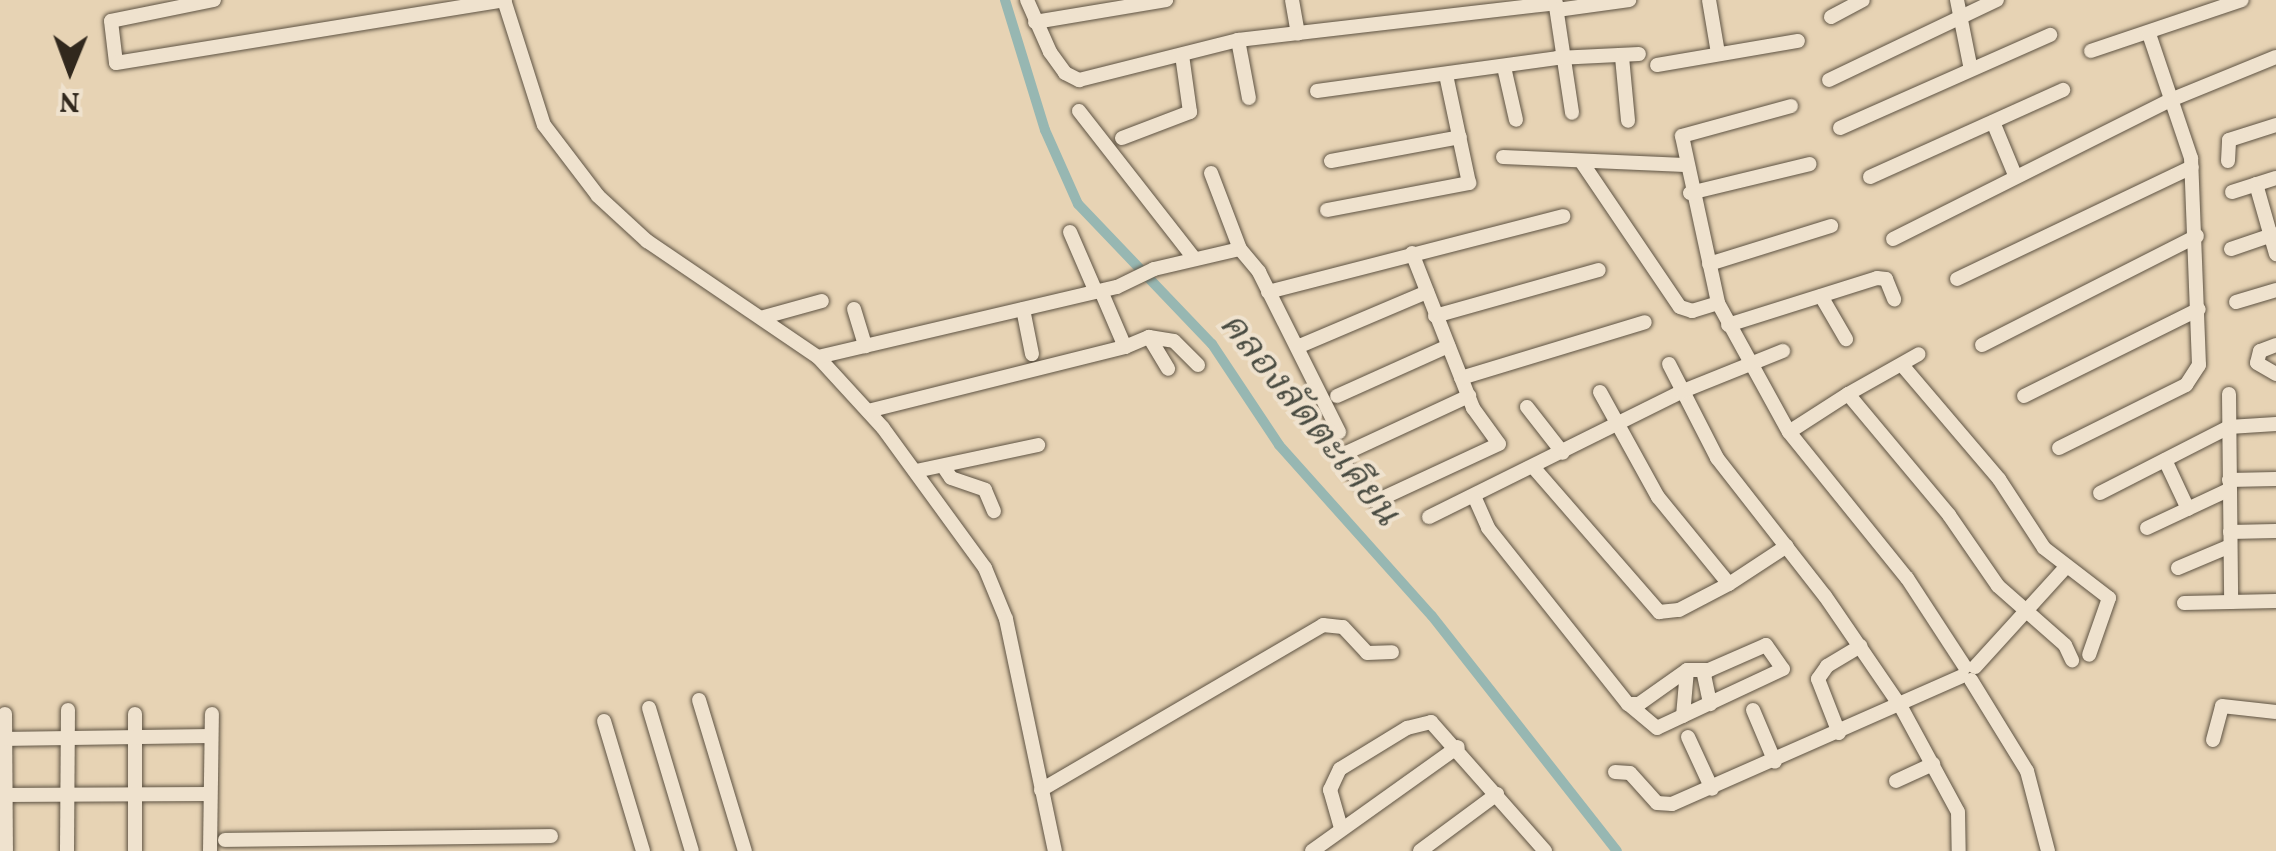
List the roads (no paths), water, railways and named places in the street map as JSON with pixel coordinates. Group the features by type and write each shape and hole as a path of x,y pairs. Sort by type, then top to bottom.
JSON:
{"street":[{"path":"214,0 111,21 116,63 470,1 504,0 544,124 576,170 647,241 818,357 916,471 1000,598 1055,851"},
{"path":"1027,0 1035,22 1072,79 1238,40 1556,4 1628,0"},
{"path":"1035,22 1166,0"},
{"path":"1292,0 1298,33"},
{"path":"1710,0 1718,53"},
{"path":"1831,17 1863,0"},
{"path":"1830,80 1959,7 1998,0"},
{"path":"2091,51 2242,0"},
{"path":"1556,4 1572,113"},
{"path":"1959,7 1970,65"},
{"path":"1840,128 1970,65 2050,34"},
{"path":"2060,448 2195,376 2199,309 2192,167 2150,34"},
{"path":"1238,40 1249,98"},
{"path":"1657,65 1798,40"},
{"path":"1317,91 1564,58 1639,54"},
{"path":"1122,138 1190,112 1182,55"},
{"path":"1622,57 1628,121"},
{"path":"1893,239 2173,98 2276,58"},
{"path":"1504,67 1516,120"},
{"path":"1327,210 1469,183 1446,75"},
{"path":"1870,178 2063,90"},
{"path":"1791,106 1682,136 1690,193 1718,303 1749,366 1789,432 1908,578 2028,771 2048,851"},
{"path":"1080,111 1194,258"},
{"path":"1993,122 2015,175"},
{"path":"2228,161 2229,140 2276,124"},
{"path":"1331,161 1460,136"},
{"path":"1504,157 1685,165"},
{"path":"1580,162 1680,307 1692,311 1718,303"},
{"path":"1690,193 1810,164"},
{"path":"1957,279 2192,167"},
{"path":"1211,174 1240,248 1268,292 1339,432"},
{"path":"2232,192 2276,178"},
{"path":"2256,184 2276,254"},
{"path":"1268,292 1563,216"},
{"path":"1709,264 1831,226"},
{"path":"1070,232 1125,346"},
{"path":"2231,249 2273,234"},
{"path":"1982,344 2197,236"},
{"path":"818,357 1099,291 1154,269 1240,248"},
{"path":"1412,252 1469,396 1497,439 1489,452 1376,501 1343,462 1346,453 1469,396"},
{"path":"1435,316 1598,270"},
{"path":"1728,325 1883,278 1894,299"},
{"path":"2236,302 2276,290"},
{"path":"1302,345 1426,292"},
{"path":"1821,296 1846,339"},
{"path":"764,317 822,301"},
{"path":"854,309 865,346"},
{"path":"1022,309 1032,354"},
{"path":"2024,396 2199,309"},
{"path":"1461,378 1645,322"},
{"path":"1149,337 1168,370"},
{"path":"868,412 1149,337 1182,344 1198,365"},
{"path":"2276,345 2260,351 2256,362 2276,374"},
{"path":"1337,396 1448,346"},
{"path":"1429,517 1681,392 1783,350"},
{"path":"1789,432 1919,354"},
{"path":"1669,364 1716,458 1788,546 1901,707 1958,812 1959,851"},
{"path":"1902,364 2065,568 2109,598 2088,655"},
{"path":"1600,392 1658,497 1729,584"},
{"path":"1848,394 2025,613 2065,644 2072,660"},
{"path":"2229,394 2231,602"},
{"path":"1527,406 1563,453"},
{"path":"2100,493 2229,427 2276,424"},
{"path":"916,471 1038,445"},
{"path":"2166,460 2188,509"},
{"path":"942,466 951,478 985,490 994,511"},
{"path":"1534,468 1659,612 1678,610 1729,584 1788,546"},
{"path":"2148,528 2228,485 2276,479"},
{"path":"1474,496 1488,528 1628,704 1654,728 1783,669 1766,645 1703,670 1686,670 1639,704 1628,704"},
{"path":"2178,568 2230,539 2276,531"},
{"path":"1615,772 1630,772 1664,806 1901,707 1968,673 2065,568"},
{"path":"2184,603 2276,601"},
{"path":"1041,790 1324,625 1343,626 1367,652 1392,652"},
{"path":"1839,733 1818,679 1827,666 1860,646"},
{"path":"1684,716 1686,670"},
{"path":"1703,670 1710,704"},
{"path":"699,700 745,851"},
{"path":"2213,740 2222,706 2276,712"},
{"path":"649,708 692,851"},
{"path":"68,710 68,851"},
{"path":"1753,710 1775,762"},
{"path":"5,714 2,739 6,851"},
{"path":"134,714 134,851"},
{"path":"210,851 212,714"},
{"path":"604,721 644,851"},
{"path":"1342,828 1330,790 1340,769 1421,722 1439,726 1538,849"},
{"path":"2,739 211,736"},
{"path":"1688,737 1712,788"},
{"path":"1312,851 1458,747"},
{"path":"1896,780 1933,764"},
{"path":"3,795 210,794"},
{"path":"1420,851 1497,794"},
{"path":"225,840 408,844 552,836"}],"waterway":[{"name":"คลองลัดตะเคียน","path":"1005,0 1045,130 1078,204 1212,344 1279,445 1432,616 1617,851"}]}
